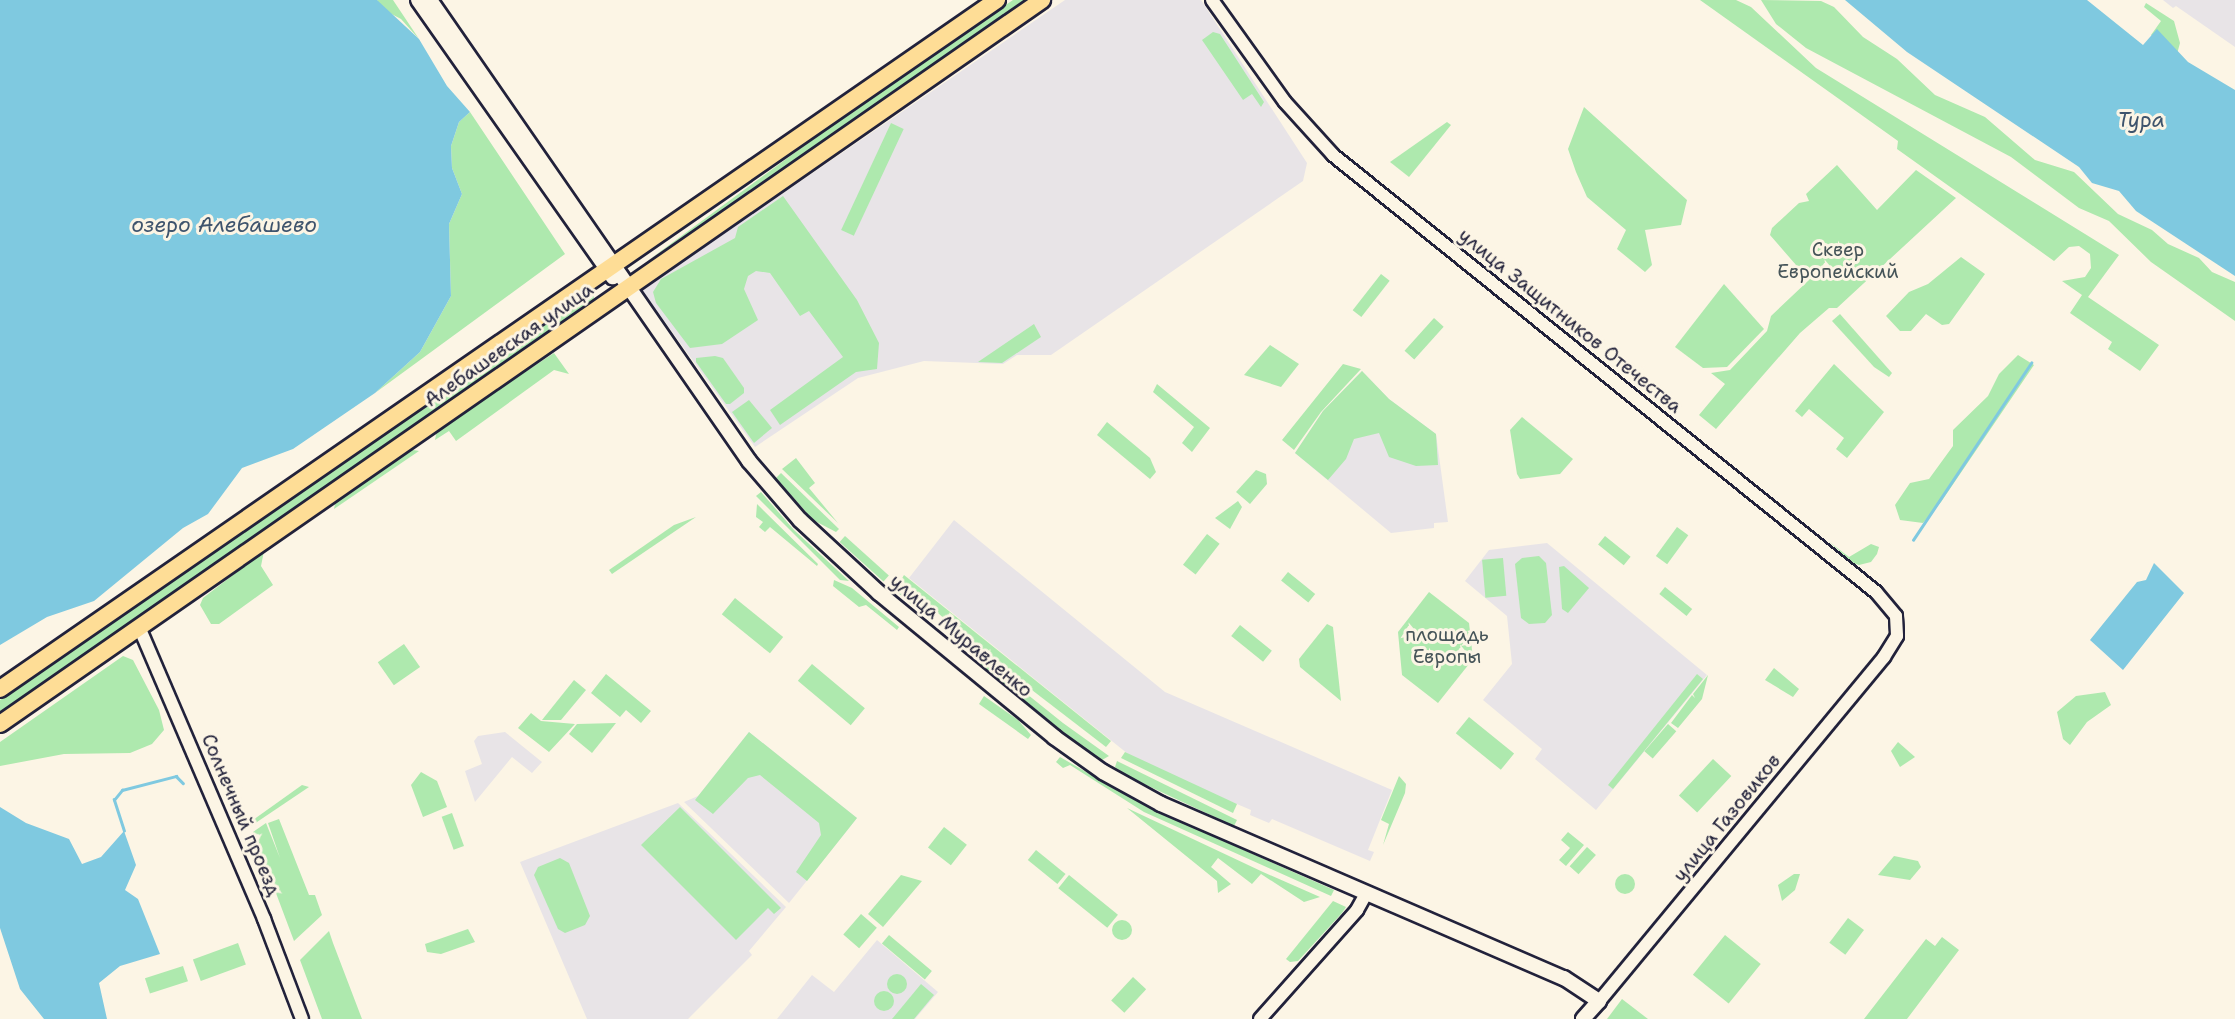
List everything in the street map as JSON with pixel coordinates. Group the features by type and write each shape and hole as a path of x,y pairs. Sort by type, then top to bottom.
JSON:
{"main road":[{"path":"418,0 628,289"},
{"path":"430,0 610,267"},
{"name":"Алебашевская улица","path":"0,689 997,0"},
{"name":"Алебашевская улица","path":"0,724 1042,0"},
{"name":"улица Муравленко","path":"628,289 750,461 800,520 986,683 1103,772 1161,804 1366,894"},
{"path":"419,400 431,409 434,423"},
{"path":"1366,894 1564,978 1599,1001"},
{"name":"улица Газовиков","path":"1583,1019 1599,1001"}],"street":[{"name":"улица Защитников Отечества","path":"1212,0 1285,102 1333,155 1886,600 1898,626 1884,657"},
{"name":"Солнечный проезд","path":"139,627 264,919 302,1019"},
{"name":"улица Газовиков","path":"1599,1001 1884,657"},
{"path":"1260,1019 1357,910 1366,894"}],"shaded area":[{"path":"1065,0 1201,0 1307,163 1303,181 1051,355 1017,355 1003,364 924,361 858,378 755,447 642,290"},
{"path":"2163,0 2235,0 2235,47 2176,6 2173,8"},
{"path":"1362,371 1389,399 1436,434 1448,522 1434,523 1434,528 1391,533 1295,453 1323,411"},
{"path":"954,520 1165,692 1392,790 1368,850 1374,852 1370,861 1272,819 1269,823 1250,815 1251,810 1138,762 909,578"},
{"path":"1547,543 1707,675 1596,810 1535,759 1542,749 1483,700 1512,664 1507,616 1465,581 1489,550"},
{"path":"505,732 542,762 532,773 512,757 475,802 465,771 482,764 474,741 478,736"},
{"path":"749,732 857,818 789,903 684,802 698,796"},
{"path":"678,803 786,907 749,951 752,955 688,1019 587,1019 520,862"},
{"path":"877,940 938,992 915,1019 777,1019 812,975 834,992"}],"green space":[{"path":"377,0 393,0 419,39 401,19 382,9"},
{"path":"1013,0 1030,0 646,262 861,104"},
{"path":"1700,0 1736,0 1751,7 1816,68 2119,255 2088,297 2159,345 2140,371 2108,349 2112,342 2070,313 2082,295 2062,281 2085,277 2091,268 2090,254 2079,246 2069,247 2054,261 1897,149 1898,141"},
{"path":"1761,0 1821,1 1834,7 1863,37 1897,59 1935,95 1985,117 2035,160 2074,172 2118,214 2152,230 2168,244 2199,258 2212,272 2235,282 2235,321 2151,262 2109,221 2079,208 2011,157 1806,48 1776,24"},
{"path":"2146,3 2174,21 2180,43 2177,54 2172,55 2151,35 2161,21 2144,7"},
{"path":"1213,32 1220,34 1264,102 1261,107 1252,94 1243,100 1202,40"},
{"path":"1584,107 1687,200 1681,225 1645,230 1652,265 1645,272 1617,249 1626,230 1587,197 1576,172 1568,149"},
{"path":"470,112 565,254 375,393 420,352 451,296 449,224 462,194 452,168 451,146 459,122"},
{"path":"1447,122 1451,125 1409,177 1390,162"},
{"path":"891,123 904,129 854,236 841,230"},
{"name":"Сквер Европейский","path":"1837,165 1877,210 1916,170 1956,198 1837,308 1829,308 1800,333 1716,429 1699,415 1725,384 1711,373 1730,370 1767,331 1771,316 1809,280 1770,235 1772,228 1799,203 1809,201 1806,194"},
{"path":"783,196 857,300 879,343 877,369 856,372 780,425 770,410 843,357 809,311 800,316 770,273 756,271 748,276 744,289 758,320 722,344 690,348 656,303 653,292 661,279 735,238 738,227"},
{"path":"1961,257 1985,274 1949,324 1942,325 1926,314 1911,331 1900,331 1886,316 1909,292 1928,284"},
{"path":"1381,274 1390,281 1361,317 1353,310"},
{"path":"1724,284 1764,329 1727,367 1703,368 1675,347"},
{"path":"587,294 594,296 593,303 0,713 0,700"},
{"path":"1840,314 1892,373 1889,377 1874,367 1832,321"},
{"path":"1434,318 1444,327 1414,359 1405,351"},
{"path":"1034,324 1041,337 1002,363 978,362"},
{"path":"1270,345 1299,364 1281,387 1244,375"},
{"path":"554,353 569,374 554,370 456,441 449,431 435,440 437,430"},
{"path":"2018,355 2034,365 1941,502 1923,523 1900,520 1895,505 1910,483 1929,479 1953,446 1953,430 1988,396 1999,374"},
{"path":"696,358 723,358 744,388 744,393 730,404 726,404 696,362"},
{"path":"1343,364 1361,369 1321,412 1294,450 1282,440"},
{"path":"1834,364 1884,412 1847,458 1836,449 1844,438 1809,409 1802,417 1795,411"},
{"path":"1362,371 1389,399 1436,434 1438,465 1416,466 1389,457 1379,433 1354,439 1346,459 1328,480 1295,453 1323,411"},
{"path":"1157,384 1210,428 1192,452 1182,443 1194,427 1153,392"},
{"path":"749,400 772,428 754,443 732,412"},
{"path":"1522,417 1573,459 1560,474 1520,479 1510,430"},
{"path":"1107,422 1150,458 1156,472 1150,479 1097,435"},
{"path":"408,449 419,451 334,509 336,499"},
{"path":"796,458 815,483 809,488 838,523 782,469"},
{"path":"1256,470 1266,474 1267,484 1250,504 1236,492"},
{"path":"781,473 839,529 836,532 813,520 776,478"},
{"path":"761,492 794,530 849,581 840,580 756,496"},
{"path":"1238,501 1242,507 1230,529 1215,518"},
{"path":"757,504 818,564 817,566 770,527 765,532 759,527 763,522 756,517"},
{"path":"696,517 612,574 609,570 674,525"},
{"path":"1677,527 1688,535 1667,564 1656,556"},
{"path":"1207,534 1220,544 1196,575 1183,565"},
{"path":"845,536 889,575 883,581 840,542"},
{"path":"1605,536 1631,557 1624,565 1598,545"},
{"path":"1828,541 1849,557 1871,544 1879,547 1871,562 1859,565"},
{"path":"264,551 261,566 273,585 219,624 211,624 200,605 203,598"},
{"path":"1539,556 1546,563 1552,615 1545,623 1529,624 1521,618 1515,564 1522,558"},
{"path":"1503,558 1506,596 1485,598 1482,560"},
{"path":"1564,566 1589,588 1568,613 1562,609 1559,567"},
{"path":"1288,572 1315,594 1308,603 1281,581"},
{"path":"904,575 1111,741 1106,747 976,647 901,580"},
{"path":"834,580 852,588 899,627 897,630 866,605 859,607 833,586"},
{"path":"902,587 936,617 931,622 897,592"},
{"path":"1665,587 1692,609 1687,616 1659,594"},
{"name":"площадь Европы","path":"1429,592 1469,623 1473,659 1438,703 1402,675 1398,632"},
{"path":"735,598 783,637 770,653 722,614"},
{"path":"1327,624 1333,627 1341,701 1300,667 1299,659"},
{"path":"1240,625 1272,651 1263,662 1231,636"},
{"path":"404,644 420,667 394,685 378,662"},
{"path":"123,656 133,660 159,710 164,730 152,744 130,753 64,754 0,766 0,742"},
{"path":"981,657 1109,756 1102,760 1067,735 980,665"},
{"path":"812,664 865,708 851,725 798,681"},
{"path":"1774,668 1799,689 1793,697 1765,680"},
{"path":"606,674 651,711 641,723 626,710 620,717 591,693"},
{"path":"1697,674 1703,679 1613,789 1608,785"},
{"path":"1708,675 1702,699 1678,728 1671,723 1692,695 1695,698 1693,694"},
{"path":"574,680 586,690 561,720 542,720"},
{"path":"2105,692 2111,705 2087,722 2070,745 2063,739 2057,712 2076,696"},
{"path":"984,696 1018,720 1031,735 1028,739 979,704"},
{"path":"531,713 541,721 575,724 549,752 518,728"},
{"path":"1469,717 1514,754 1501,770 1456,733"},
{"path":"616,723 592,753 569,734 577,724"},
{"path":"1668,724 1676,731 1653,758 1644,751"},
{"path":"749,732 857,818 807,881 796,872 821,835 819,823 760,775 748,778 713,814 695,800"},
{"path":"1898,742 1915,757 1900,767 1891,751"},
{"path":"1125,752 1237,804 1233,813 1121,758"},
{"path":"1060,757 1149,808 1334,890 1331,896 1144,812 1070,765 1063,768 1056,762"},
{"path":"1713,759 1731,776 1697,813 1679,796"},
{"path":"1117,761 1237,820 1234,826 1127,776 1115,767"},
{"path":"421,772 437,781 447,807 423,817 411,785"},
{"path":"1399,776 1406,784 1405,793 1383,845 1389,824 1381,820"},
{"path":"302,785 309,787 251,826 250,822"},
{"path":"680,807 781,908 774,914 768,908 736,940 641,845"},
{"path":"1127,808 1320,897 1304,902 1261,874 1252,884 1218,858 1211,867 1231,884 1218,893 1217,881"},
{"path":"452,813 464,846 454,850 442,817"},
{"path":"279,819 309,895 315,895 322,915 294,941 253,832 266,823 280,858 268,823"},
{"path":"944,827 967,845 951,865 928,847"},
{"path":"1568,832 1584,845 1566,866 1559,860 1570,848 1561,840"},
{"path":"1587,847 1596,855 1579,874 1570,866"},
{"path":"1036,850 1066,874 1057,884 1028,860"},
{"path":"1894,856 1918,861 1921,867 1910,880 1878,875"},
{"path":"560,858 569,863 590,916 585,925 565,933 558,929 534,875 538,867"},
{"path":"1625,874 1632,877 1635,884 1632,891 1625,894 1618,891 1615,884 1618,877"},
{"path":"1794,874 1800,874 1795,890 1782,901 1778,885"},
{"path":"901,875 922,881 883,927 868,914"},
{"path":"1069,875 1118,915 1107,928 1058,888"},
{"path":"1333,901 1346,907 1342,913 1298,961 1290,962 1286,959"},
{"path":"861,914 877,928 859,948 843,934"},
{"path":"1848,918 1864,930 1845,955 1829,943"},
{"path":"1122,920 1129,923 1132,930 1129,937 1122,940 1115,937 1112,930 1115,923"},
{"path":"468,929 475,942 441,954 427,952 425,944"},
{"path":"329,931 362,1019 322,1019 300,960"},
{"path":"889,935 932,971 925,979 882,943"},
{"path":"1725,935 1761,964 1729,1004 1693,975"},
{"path":"1942,937 1959,950 1907,1019 1864,1019 1926,939 1935,946"},
{"path":"238,943 246,965 201,981 193,959"},
{"path":"183,966 188,981 150,994 145,978"},
{"path":"897,974 904,977 907,984 904,991 897,994 890,991 887,984 890,977"},
{"path":"1133,977 1146,989 1124,1013 1111,1000"},
{"path":"921,984 934,995 914,1019 892,1019"},
{"path":"884,991 891,994 894,1001 891,1008 884,1011 877,1008 874,1001 877,994"},
{"path":"1622,999 1648,1019 1607,1019"}],"water":[{"name":"озеро Алебашево","path":"0,0 377,0 419,39 447,86 470,112 459,122 451,146 452,168 462,194 449,224 451,296 420,352 375,393 293,449 242,468 208,514 183,528 94,601 47,617 0,645"},
{"name":"Тура","path":"1845,0 2087,0 2143,45 2157,29 2188,62 2235,90 2235,276 2136,211 2119,191 2092,183 2079,167 1907,52"},
{"path":"2154,563 2184,593 2123,670 2090,640 2137,582 2146,580"},
{"path":"0,807 26,823 69,839 82,864 101,857 124,831 136,865 125,890 138,899 160,954 120,966 99,983 107,1019 44,1019 20,989 0,928"}],"waterway":[{"path":"1913,540 2031,363"},
{"path":"124,831 114,800 122,790 176,776 183,783"}]}
